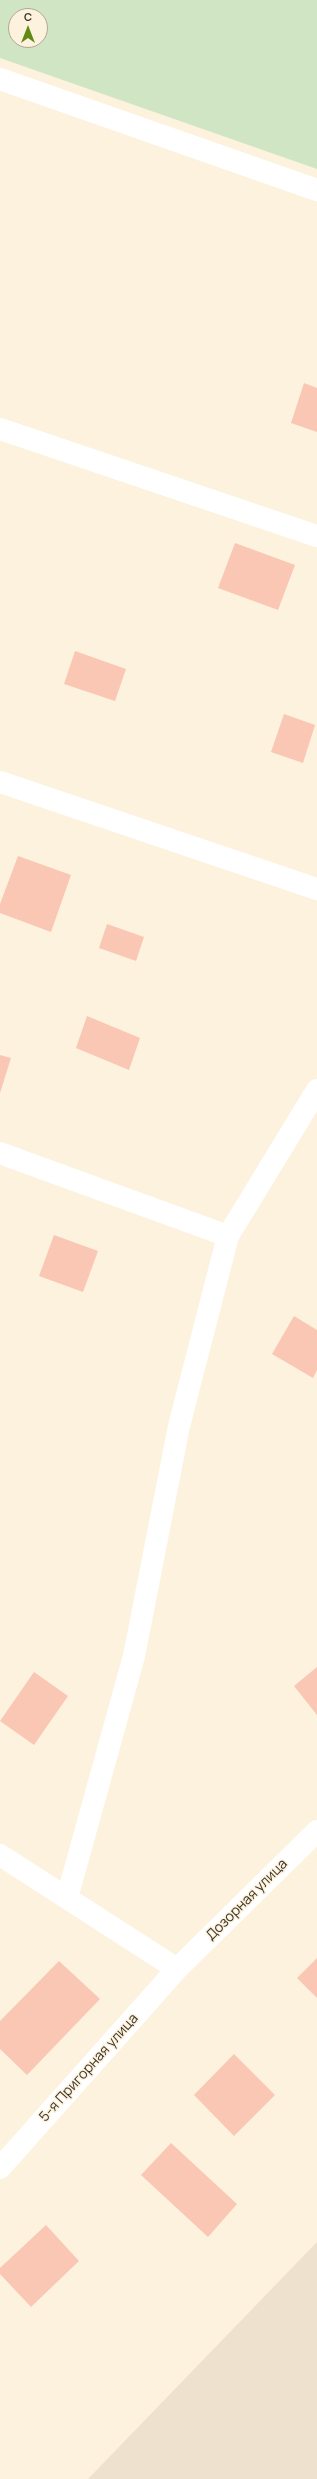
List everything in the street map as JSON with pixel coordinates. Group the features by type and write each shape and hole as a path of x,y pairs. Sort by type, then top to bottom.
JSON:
{"street":[{"path":"0,79 317,190"},
{"path":"0,429 317,536"},
{"path":"0,782 317,889"},
{"path":"68,1898 134,1656 179,1426 228,1236 317,1090"},
{"path":"0,1153 228,1236"},
{"name":"Дозорная улица","path":"177,1969 317,1831"},
{"path":"0,1854 177,1969"},
{"name":"5-я Пригорная улица","path":"0,2168 177,1969"}],"shaded area":[{"path":"317,2242 317,2479 88,2479"}],"green space":[{"path":"0,0 317,0 317,169 0,58"}],"building":[{"path":"304,383 317,388 317,432 291,423"},
{"path":"235,543 295,565 278,610 218,588"},
{"path":"75,651 126,669 115,701 64,684"},
{"path":"284,714 315,725 303,763 271,752"},
{"path":"18,856 71,875 51,932 0,913 0,904"},
{"path":"107,924 144,937 136,961 99,948"},
{"path":"87,1016 140,1038 129,1070 76,1048"},
{"path":"0,1055 11,1058 0,1093"},
{"path":"54,1235 98,1251 83,1292 39,1276"},
{"path":"294,1316 317,1330 317,1370 313,1378 272,1354"},
{"path":"317,1667 317,1715 294,1686"},
{"path":"34,1672 68,1696 34,1745 0,1721"},
{"path":"317,1958 317,1998 297,1978"},
{"path":"59,1961 100,1999 27,2075 0,2049 0,2021"},
{"path":"234,2054 275,2095 234,2136 194,2095"},
{"path":"171,2143 237,2204 208,2237 141,2175"},
{"path":"46,2225 79,2261 31,2307 0,2274 0,2268"}]}
